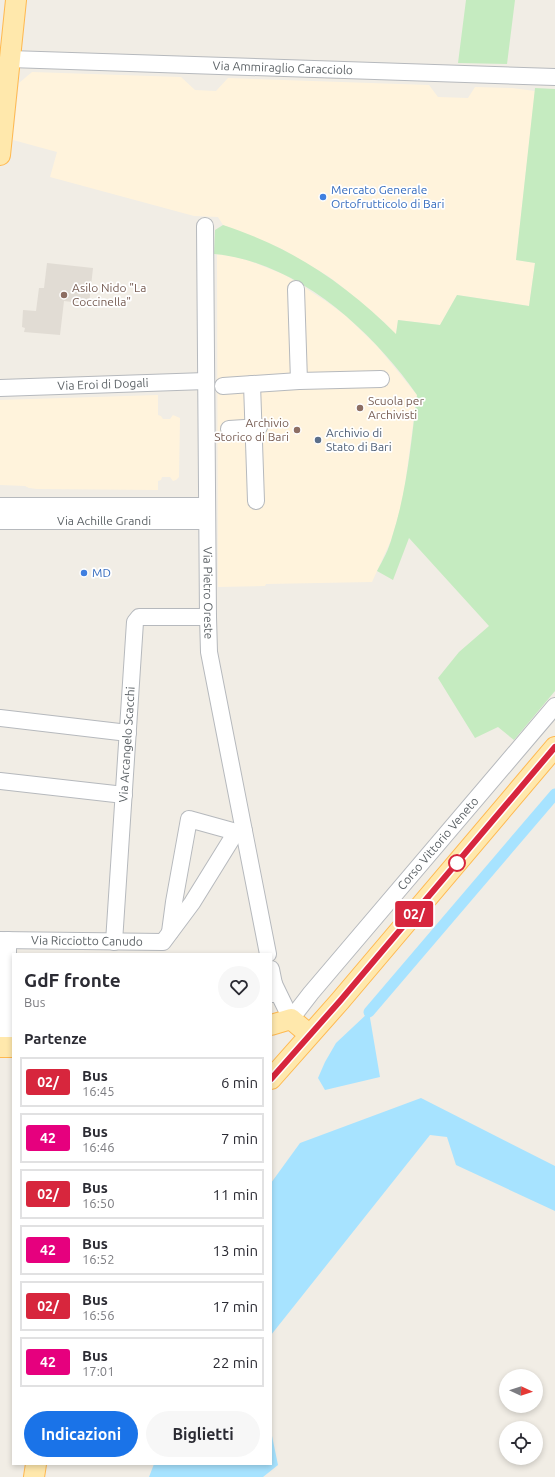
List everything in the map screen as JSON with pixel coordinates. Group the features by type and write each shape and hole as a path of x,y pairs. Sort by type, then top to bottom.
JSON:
{"main road":[{"path":"0,155 16,0"},
{"path":"272,1078 555,747"},
{"path":"272,1025 291,1019 310,1035"},
{"path":"34,1477 36,1465"}],"street":[{"name":"Via Ammiraglio Caracciolo","path":"10,59 555,77"},
{"name":"Via Pietro Oreste","path":"206,226 206,382 219,430 207,513 209,652 240,831 268,953"},
{"path":"296,289 298,381"},
{"path":"223,386 298,381 381,379"},
{"name":"Via Eroi di Dogali","path":"0,388 206,382"},
{"path":"252,384 256,428 256,501"},
{"path":"219,430 256,428"},
{"name":"Via Achille Grandi","path":"0,506 207,513"},
{"name":"Via Achille Grandi","path":"0,521 207,513"},
{"name":"Via Arcangelo Scacchi","path":"114,942 135,622 138,617 143,616 208,618"},
{"name":"Corso Vittorio Veneto","path":"291,1019 311,993 555,706"},
{"path":"0,718 128,733"},
{"path":"0,781 124,795"},
{"path":"189,819 240,831 170,934 174,902 189,819"},
{"name":"Via Ricciotto Canudo","path":"4,940 163,942 170,934"},
{"path":"4,940 7,1047"},
{"path":"272,983 291,1019"}],"shaded area":[{"name":"Mercato Generale Ortofrutticolo di Bari","path":"32,72 181,77 195,90 216,91 228,78 429,85 438,97 468,98 475,87 512,88 535,91 516,260 535,263 529,306 457,295 440,325 398,320 396,335 384,322 328,276 280,248 223,225 218,217 194,216 50,177 57,152 13,140 19,83"},
{"path":"217,254 250,261 285,275 327,302 346,316 377,346 417,395 401,506 392,538 372,582 266,584 265,586 218,587"},
{"name":"Asilo Nido \"La Coccinella\"","path":"47,263 93,268 89,304 64,301 60,335 24,332 25,328 22,327 23,310 36,311 39,288 44,288"},
{"path":"158,395 158,415 163,419 170,419 173,415 180,418 179,477 176,480 173,481 170,477 162,477 161,480 158,481 158,490 37,489 25,486 0,485 0,400"}],"green space":[{"path":"466,0 515,0 507,64 458,63"},
{"path":"535,88 555,89 555,691 514,740 498,727 475,738 438,678 459,652 489,626 409,538 393,580 377,571 384,559 397,520 408,467 417,395 378,347 355,324 329,303 302,285 274,270 244,259 214,254 215,230 223,225 269,243 304,261 337,283 367,307 396,334 398,320 440,325 457,295 529,306 535,263 516,260"}],"water":[{"path":"369,1012 380,1077 325,1090 318,1078 325,1062 336,1043"},
{"path":"421,1098 555,1166 555,1211 456,1165 447,1137 430,1135 272,1334 272,1182 300,1143"},
{"path":"272,1436 278,1465 263,1477 149,1477 154,1465 272,1465"}],"waterway":[{"path":"369,1012 555,794"}],"bus line":[{"name":"02/","path":"272,1078 340,1001 555,747"}],"place":[{"name":"Mercato Generale Ortofrutticolo di Bari","path":"323,197"},
{"name":"Asilo Nido \"La Coccinella\"","path":"64,295"},
{"name":"Scuola per Archivisti","path":"360,408"},
{"name":"Archivio Storico di Bari","path":"297,430"},
{"name":"Archivio di Stato di Bari","path":"318,440"},
{"name":"MD","path":"84,573"}]}
